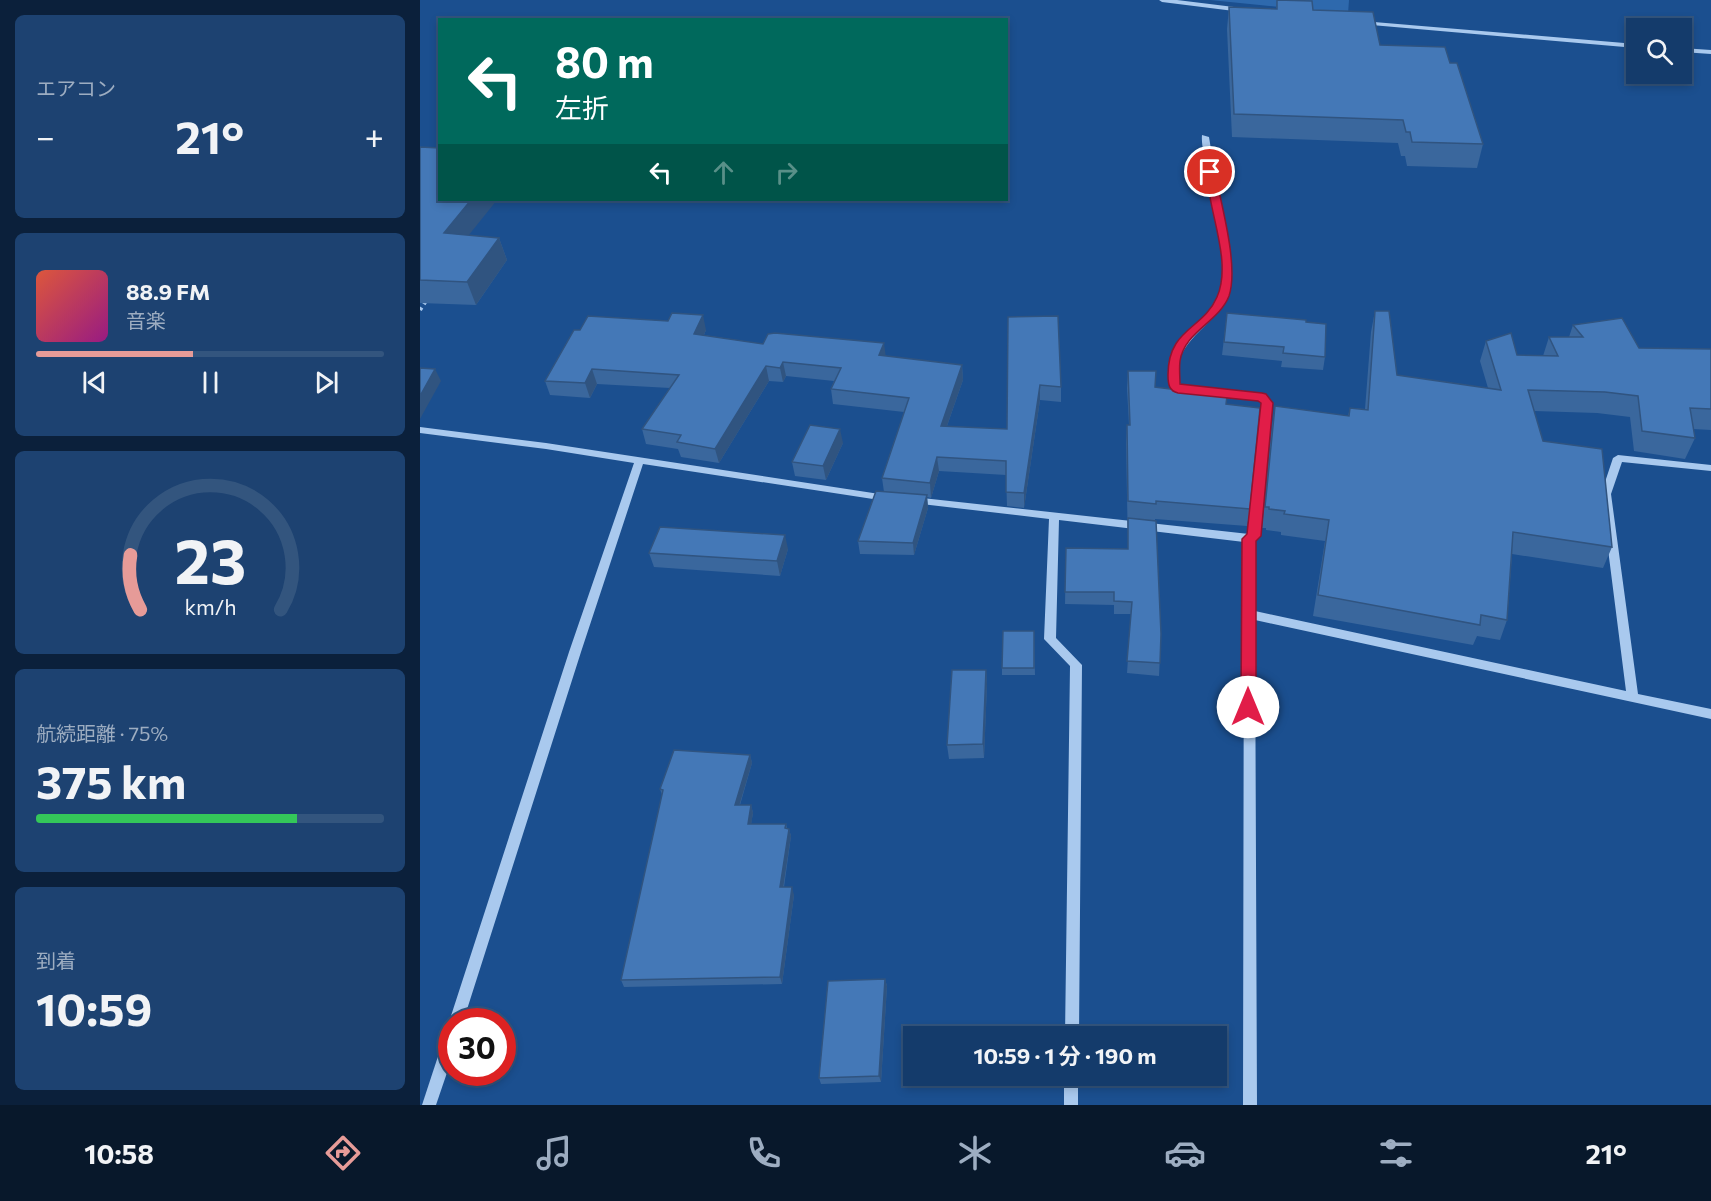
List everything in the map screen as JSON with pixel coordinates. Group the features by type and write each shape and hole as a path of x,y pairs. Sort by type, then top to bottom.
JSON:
{"street":[{"path":"1162,0 1253,11"},
{"path":"1357,22 1626,45"},
{"path":"1692,51 1711,52"},
{"path":"420,430 639,461 847,494 1054,515 1249,539 1254,536 1267,403 1262,397 1178,389 1174,385 1174,360 1180,347 1188,335 1212,313 1223,297 1227,279 1226,258 1205,137"},
{"path":"1633,697 1606,494 1618,458 1711,468"},
{"path":"461,1008 639,461"},
{"path":"1054,515 1050,639 1076,665 1072,1026"},
{"path":"1249,539 1250,1105"},
{"path":"1248,614 1711,714"},
{"path":"429,1105 438,1078"},
{"path":"1071,1086 1071,1105"}],"path":[{"path":"420,310 430,294"}],"shaded area":[{"path":"1210,0 1349,0 1348,14"}],"building":[{"path":"1277,0 1312,1 1313,10 1373,12 1380,45 1445,47 1450,63 1457,63 1483,144 1412,142 1410,132 1406,132 1403,120 1234,114 1229,7 1277,9"},
{"path":"420,147 438,148 438,201 470,201 444,233 499,238 467,282 420,280"},
{"path":"1375,311 1389,311 1397,375 1501,390 1486,341 1511,333 1517,355 1558,356 1549,337 1583,337 1573,325 1622,318 1639,348 1711,349 1711,409 1690,408 1695,438 1642,431 1638,396 1605,392 1528,390 1543,441 1602,449 1612,547 1513,532 1507,620 1481,615 1480,625 1318,595 1329,520 1284,514 1285,511 1265,507 1275,406 1349,416 1350,408 1368,410"},
{"path":"672,313 703,315 694,334 763,344 768,334 775,333 884,343 879,355 962,365 941,426 1007,429 1008,317 1058,316 1061,387 1040,385 1024,493 1006,492 1006,461 937,457 930,483 882,478 909,398 831,389 841,368 783,362 780,368 766,366 715,449 677,442 681,435 642,429 679,375 592,369 585,383 545,381 574,330 580,330 588,316 668,321"},
{"path":"1227,313 1326,324 1325,357 1283,353 1284,347 1224,342"},
{"path":"420,368 435,369 420,396"},
{"path":"1128,371 1156,371 1155,387 1227,396 1226,404 1260,408 1250,509 1156,501 1156,504 1128,501 1127,425 1130,425"},
{"path":"810,425 840,429 823,466 792,462"},
{"path":"876,491 927,495 913,543 858,541"},
{"path":"1128,518 1156,521 1161,634 1160,663 1127,661 1132,602 1114,601 1114,592 1065,592 1066,548 1128,549"},
{"path":"660,527 785,535 777,561 649,553"},
{"path":"1003,631 1034,631 1034,668 1002,668"},
{"path":"952,670 986,670 983,744 947,745"},
{"path":"674,750 750,755 735,805 751,805 748,824 786,824 785,828 789,829 780,887 792,887 780,977 621,980 663,790 660,789"},
{"path":"885,979 879,1076 819,1078 828,981"}],"route":[{"path":"1210,172 1226,258 1227,279 1223,297 1212,313 1188,335 1180,347 1174,360 1174,385 1178,389 1262,397 1267,403 1254,536 1249,539 1248,707"}]}
